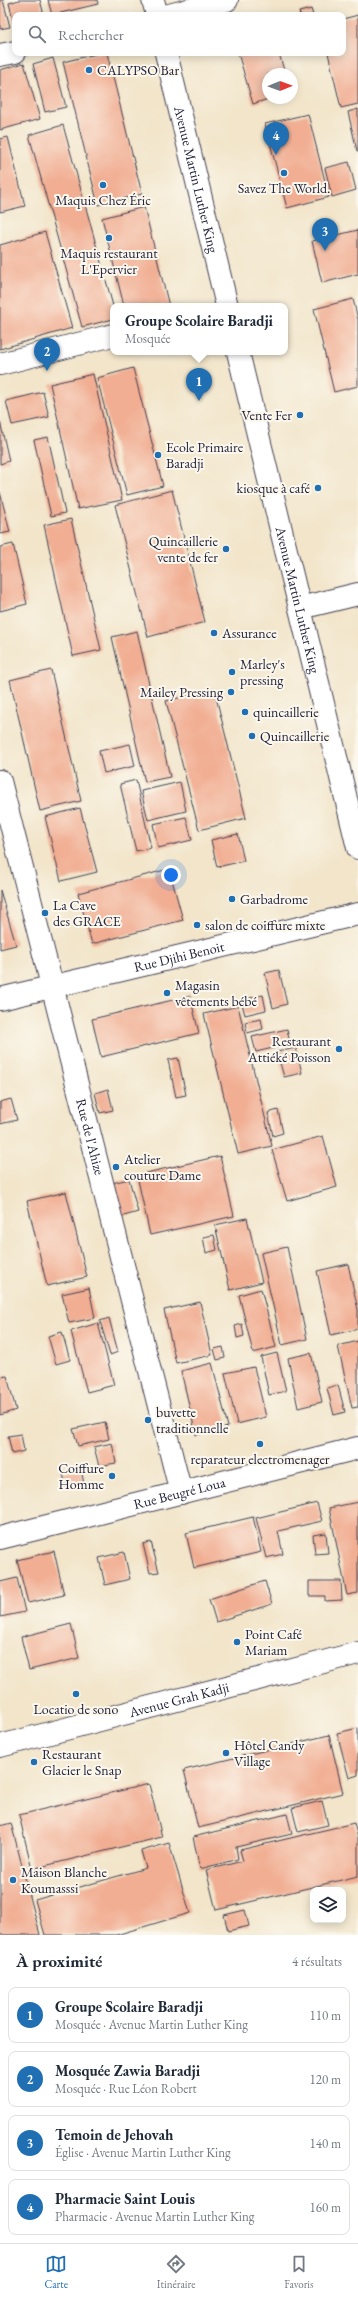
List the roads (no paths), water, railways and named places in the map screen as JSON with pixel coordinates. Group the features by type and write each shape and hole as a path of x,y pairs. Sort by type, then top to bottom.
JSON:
{"street":[{"path":"153,0 156,12"},
{"path":"181,12 227,0"},
{"path":"0,55 12,53"},
{"name":"Avenue Martin Luther King","path":"167,56 226,303"},
{"path":"0,364 110,336"},
{"name":"Avenue Martin Luther King","path":"239,355 358,848"},
{"path":"300,608 358,594"},
{"name":"Rue de l'Ahize","path":"0,781 181,1493"},
{"name":"Rue Djihi Benoit","path":"0,999 358,914"},
{"name":"Rue Beugré Loua","path":"0,1538 358,1448"},
{"name":"Avenue Grah Kadji","path":"0,1746 358,1653"}],"place":[{"name":"CALYPSO Bar","path":"89,70"},
{"name":"Pharmacie Saint Louis","path":"276,155"},
{"name":"Savez The World.","path":"284,173"},
{"name":"Maquis Chez Éric","path":"103,185"},
{"name":"Maquis restaurant L'Epervier","path":"109,238"},
{"name":"Temoin de Jehovah","path":"325,251"},
{"name":"Mosquée Zawia Baradji","path":"47,371"},
{"name":"Groupe Scolaire Baradji","path":"199,401"},
{"name":"Vente Fer","path":"300,415"},
{"name":"Ecole Primaire Baradji","path":"158,455"},
{"name":"kiosque à café","path":"318,488"},
{"name":"Quincaillerie vente de fer","path":"226,549"},
{"name":"Assurance","path":"214,633"},
{"name":"Marley's pressing","path":"232,672"},
{"name":"Mailey Pressing","path":"231,692"},
{"name":"quincaillerie","path":"245,712"},
{"name":"Quincaillerie","path":"252,736"},
{"name":"Garbadrome","path":"232,899"},
{"name":"La Cave des GRACE","path":"45,913"},
{"name":"salon de coiffure mixte","path":"197,925"},
{"name":"Magasin vêtements bébé","path":"167,993"},
{"name":"Restaurant Attiéké Poisson","path":"339,1049"},
{"name":"Atelier couture Dame","path":"116,1167"},
{"name":"buvette traditionnelle","path":"148,1420"},
{"name":"reparateur electromenager","path":"260,1444"},
{"name":"Coiffure Homme","path":"112,1476"},
{"name":"Point Café Mariam","path":"237,1642"},
{"name":"Locatio de sono","path":"76,1694"},
{"name":"Hôtel Candy Village","path":"226,1753"},
{"name":"Restaurant Glacier le Snap","path":"34,1762"},
{"name":"Maison Blanche Koumasssi","path":"13,1880"}]}
